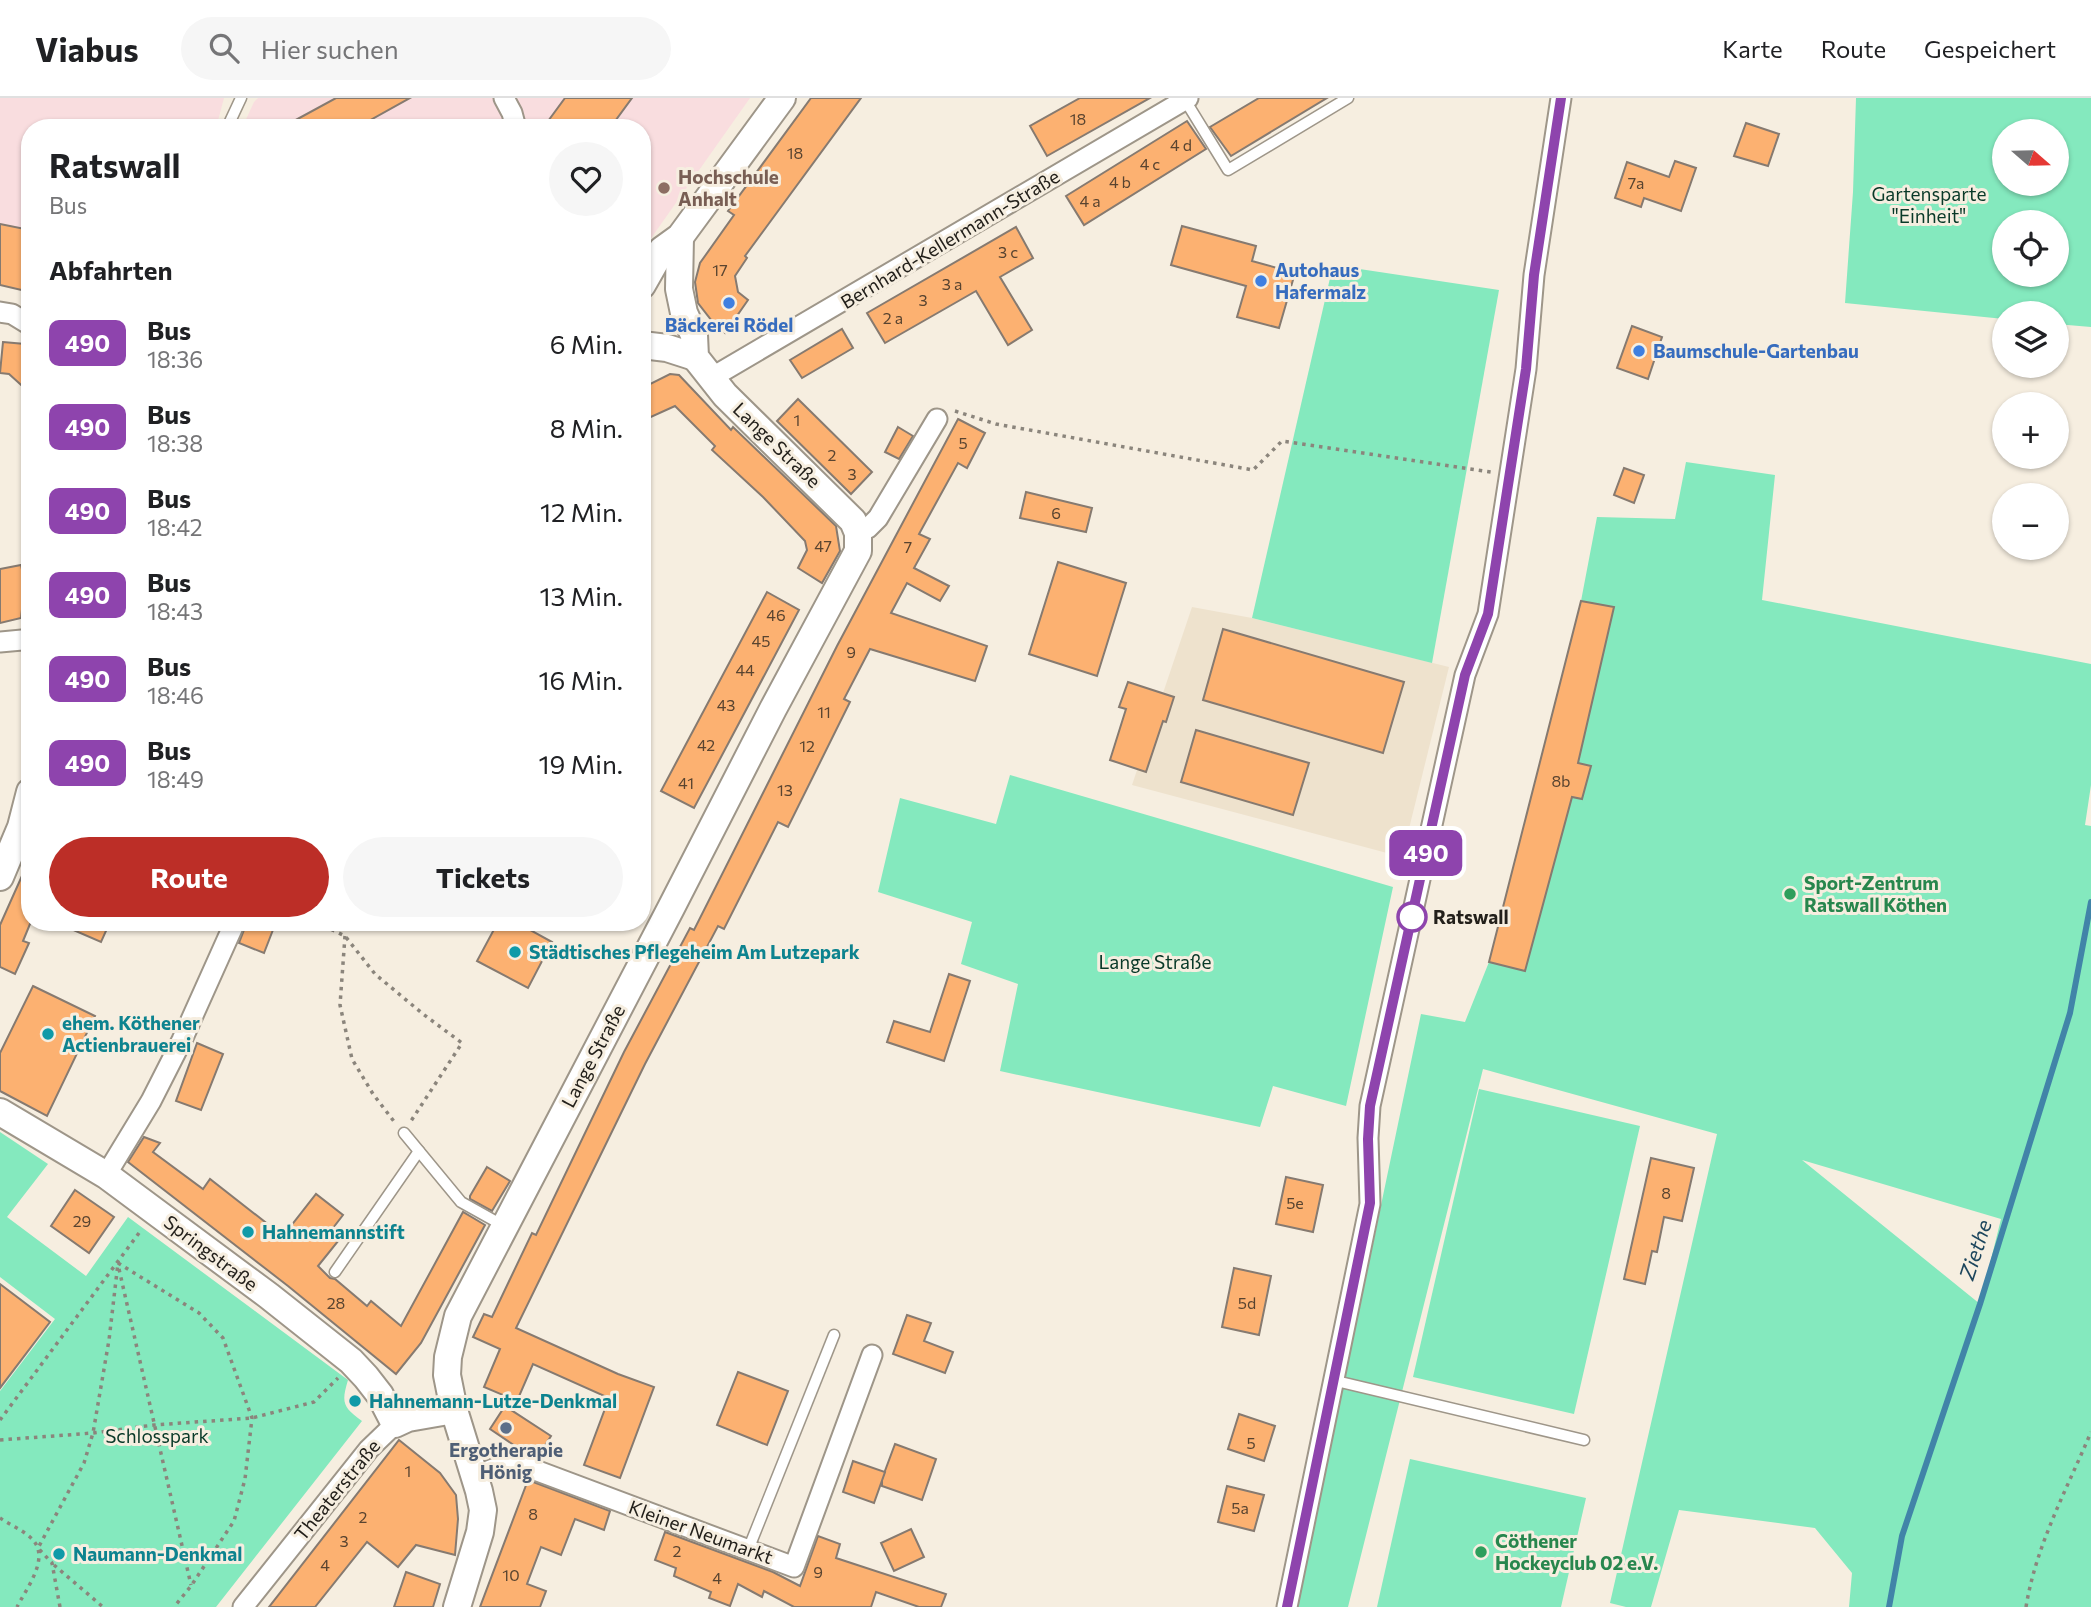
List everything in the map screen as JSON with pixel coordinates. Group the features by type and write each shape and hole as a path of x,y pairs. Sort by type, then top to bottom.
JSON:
{"main road":[{"path":"651,269 662,250 680,237 782,98"},
{"name":"Lange Straße","path":"457,1607 482,1520 482,1501 452,1405 447,1375 448,1357 458,1316 773,709 858,551 858,533 844,510 733,403 695,357 694,335 684,313 679,289 680,237"},
{"path":"651,346 695,357"},
{"path":"0,877 21,823"},
{"name":"Springstraße","path":"0,1112 106,1175 300,1315 351,1361 380,1395 395,1424"},
{"name":"Theaterstraße","path":"395,1424 452,1405"}],"street":[{"path":"504,98 514,119"},
{"path":"1287,1607 1370,1203 1370,1106 1465,675 1488,614 1526,369 1534,275 1561,98"},
{"name":"Bernhard-Kellermann-Straße","path":"711,378 1186,99"},
{"path":"0,312 12,314 21,320"},
{"path":"858,533 878,518 937,419"},
{"path":"0,642 21,640"},
{"path":"106,1175 151,1101 231,931"},
{"name":"Kleiner Neumarkt","path":"475,1476 508,1463 519,1464 794,1567 872,1354"},
{"name":"Theaterstraße","path":"243,1607 369,1449 395,1424"}],"lane":[{"path":"231,119 241,98"},
{"path":"1186,99 1228,170 1348,98"},
{"path":"404,1133 461,1202 504,1226"},
{"path":"335,1272 419,1151"},
{"path":"748,1550 834,1335"},
{"path":"1332,1380 1584,1440"}],"path":[{"path":"937,419 946,408 996,425 1253,470 1282,441 1510,474"},
{"path":"335,931 345,936 375,974 462,1043 404,1133 373,1094 352,1059 340,1005 345,936"},
{"path":"0,1420 156,1211"},
{"path":"118,1263 199,1314 223,1338 252,1418 245,1479 234,1521 174,1607"},
{"path":"118,1263 191,1586"},
{"path":"17,1607 38,1567 38,1548 84,1463 93,1433 110,1340 118,1263"},
{"path":"0,1440 252,1418 314,1402 331,1387 351,1361"},
{"path":"2026,1607 2029,1585 2044,1541 2091,1432"},
{"path":"0,1518 32,1539 52,1563 103,1607"},
{"path":"52,1563 60,1607"}],"shaded area":[{"path":"0,98 224,98 218,119 21,119 21,290 0,285"},
{"name":"Hochschule Anhalt","path":"258,98 750,98 651,238 651,119 246,119"},
{"path":"1192,607 1252,618 1449,667 1402,857 1132,785"}],"green space":[{"name":"Gartensparte \"Einheit\"","path":"1856,98 2091,98 2091,327 2069,325 2069,301 1992,301 1992,318 1845,303"},
{"path":"1333,265 1499,290 1432,663 1252,618"},
{"path":"1686,462 1775,475 1762,600 2091,664 2091,785 2085,825 2091,826 2091,1607 1849,1607 1852,1573 1815,1528 1679,1510 1651,1607 1626,1607 1610,1603 1717,1134 1483,1069 1348,1607 1297,1607 1421,1014 1465,1022 1489,962 1581,601 1597,517 1675,519","holes":["1802,1160 2001,1219 1980,1304"]},
{"name":"Lange Straße","path":"1010,775 1393,887 1346,1106 1273,1086 1260,1127 1000,1071 1018,984 961,964 972,922 878,892 900,798 996,824"},
{"path":"1479,1089 1640,1126 1574,1414 1413,1377"},
{"name":"Schlosspark","path":"0,1132 48,1164 7,1217 86,1276 128,1217 348,1380 345,1404 362,1421 216,1607 0,1607 0,1391 55,1319 0,1277"},
{"name":"Cöthener Hockeyclub 02 e.V.","path":"1410,1459 1586,1498 1561,1607 1377,1607"}],"building":[{"path":"336,98 410,98 372,119 298,119"},
{"path":"565,98 632,98 617,119 550,119"},
{"path":"811,98 861,98 745,256 747,258 735,276 738,292 748,300 725,333 698,303 695,282 700,263 734,215 728,211"},
{"path":"1080,98 1150,98 1047,156 1030,126"},
{"path":"1259,98 1327,98 1231,156 1210,127"},
{"path":"1187,121 1206,149 1084,225 1066,196"},
{"path":"1746,123 1779,134 1768,166 1734,156"},
{"path":"1675,161 1696,168 1681,211 1644,198 1641,207 1615,198 1627,162 1669,177"},
{"path":"0,224 21,228 21,290 0,285"},
{"path":"1182,226 1256,246 1252,261 1295,273 1279,328 1237,317 1246,286 1171,265"},
{"path":"1016,227 1033,258 1000,277 1032,330 1008,345 976,291 885,343 867,313"},
{"path":"1632,326 1662,337 1648,379 1617,368"},
{"path":"842,329 853,348 802,378 790,360"},
{"path":"3,342 21,344 21,385 9,374 0,373"},
{"path":"670,374 679,375 731,430 733,427 836,526 840,551 822,583 798,568 807,550 805,541 712,450 715,446 675,406 651,417 651,384"},
{"path":"798,399 872,472 851,494 777,421"},
{"path":"958,419 985,433 967,468 958,463 919,534 930,539 914,568 949,586 940,601 907,583 891,613 987,646 975,681 870,649 844,699 850,702 788,827 778,822 724,929 718,926 645,1064 516,1328 618,1374 654,1387 620,1478 584,1465 609,1398 533,1364 517,1401 484,1387 500,1349 473,1337 484,1314 492,1317 532,1233 536,1235 624,1052 690,928 694,930 837,646"},
{"path":"898,427 913,436 899,459 885,452"},
{"path":"1624,468 1644,475 1634,503 1614,495"},
{"path":"1026,492 1092,508 1086,532 1020,518"},
{"path":"1058,562 1126,583 1097,676 1029,654"},
{"path":"21,565 21,618 0,623 0,569"},
{"path":"767,592 799,610 694,808 661,791"},
{"path":"1581,601 1614,607 1578,763 1591,766 1582,799 1572,797 1525,971 1489,962"},
{"path":"1223,629 1404,682 1383,753 1203,700"},
{"path":"1128,682 1174,697 1146,772 1110,760 1126,709 1119,707"},
{"path":"1196,730 1309,763 1293,815 1181,782"},
{"path":"21,878 21,931 27,931 23,941 29,943 15,974 0,967 0,925"},
{"path":"76,931 106,931 101,942"},
{"path":"244,931 273,931 264,953 239,943"},
{"name":"Städtisches Pflegeheim Am Lutzepark","path":"493,931 532,931 552,942 528,988 477,961"},
{"path":"949,974 970,981 944,1061 887,1042 894,1021 930,1032"},
{"name":"ehem. Köthener Actienbrauerei","path":"33,986 95,1016 47,1116 0,1091 0,1053"},
{"path":"197,1043 223,1054 201,1110 176,1101"},
{"path":"144,1137 160,1143 153,1152 203,1189 210,1179 283,1236 316,1194 343,1215 333,1228 343,1235 318,1266 367,1306 371,1301 401,1326 463,1212 485,1225 421,1343 396,1374 128,1162"},
{"path":"1651,1158 1694,1168 1682,1221 1664,1217 1657,1252 1652,1251 1645,1284 1624,1279"},
{"path":"487,1167 510,1181 492,1211 470,1199"},
{"path":"1286,1177 1323,1185 1313,1232 1276,1224"},
{"path":"75,1190 114,1217 89,1253 51,1226"},
{"path":"1234,1268 1271,1276 1259,1335 1222,1327"},
{"path":"0,1284 50,1322 0,1388"},
{"path":"907,1315 931,1323 924,1341 953,1352 945,1373 893,1354"},
{"path":"738,1372 788,1391 767,1445 717,1425"},
{"path":"505,1406 551,1436 537,1458 490,1429"},
{"path":"1239,1414 1275,1426 1264,1461 1228,1449"},
{"path":"399,1440 440,1473 456,1495 458,1519 455,1555 416,1545 398,1567 367,1542 315,1607 269,1607"},
{"path":"895,1444 936,1459 922,1500 882,1486"},
{"path":"853,1461 885,1472 874,1503 843,1492"},
{"path":"528,1480 610,1511 604,1530 575,1519 561,1555 541,1547 527,1584 546,1591 540,1607 480,1607"},
{"path":"1227,1486 1264,1495 1254,1531 1218,1522"},
{"path":"911,1529 924,1557 894,1571 881,1543"},
{"path":"665,1532 773,1572 800,1586 818,1536 840,1544 836,1558 946,1594 941,1607 919,1607 876,1592 871,1607 794,1607 764,1591 762,1597 738,1584 730,1606 709,1598 711,1592 674,1576 676,1568 655,1560"},
{"path":"406,1572 440,1584 433,1607 394,1607"}],"waterway":[{"name":"Ziethe","path":"1889,1607 1902,1536 1980,1304 2070,1013 2091,902"}],"bus line":[{"name":"490","path":"1287,1607 1370,1203 1370,1106 1465,675 1488,614 1526,369 1534,275 1561,98"}],"place":[{"name":"Hochschule Anhalt","path":"664,188"},
{"name":"Autohaus Hafermalz","path":"1261,281"},
{"name":"Bäckerei Rödel","path":"729,303"},
{"name":"Baumschule-Gartenbau","path":"1639,351"},
{"name":"Sport-Zentrum Ratswall Köthen","path":"1790,894"},
{"name":"Ratswall","path":"1412,917"},
{"name":"Städtisches Pflegeheim Am Lutzepark","path":"515,952"},
{"name":"ehem. Köthener Actienbrauerei","path":"48,1034"},
{"name":"Hahnemannstift","path":"248,1232"},
{"name":"Hahnemann-Lutze-Denkmal","path":"355,1401"},
{"name":"Ergotherapie Hönig","path":"506,1428"},
{"name":"Cöthener Hockeyclub 02 e.V.","path":"1481,1552"},
{"name":"Naumann-Denkmal","path":"59,1554"}]}
